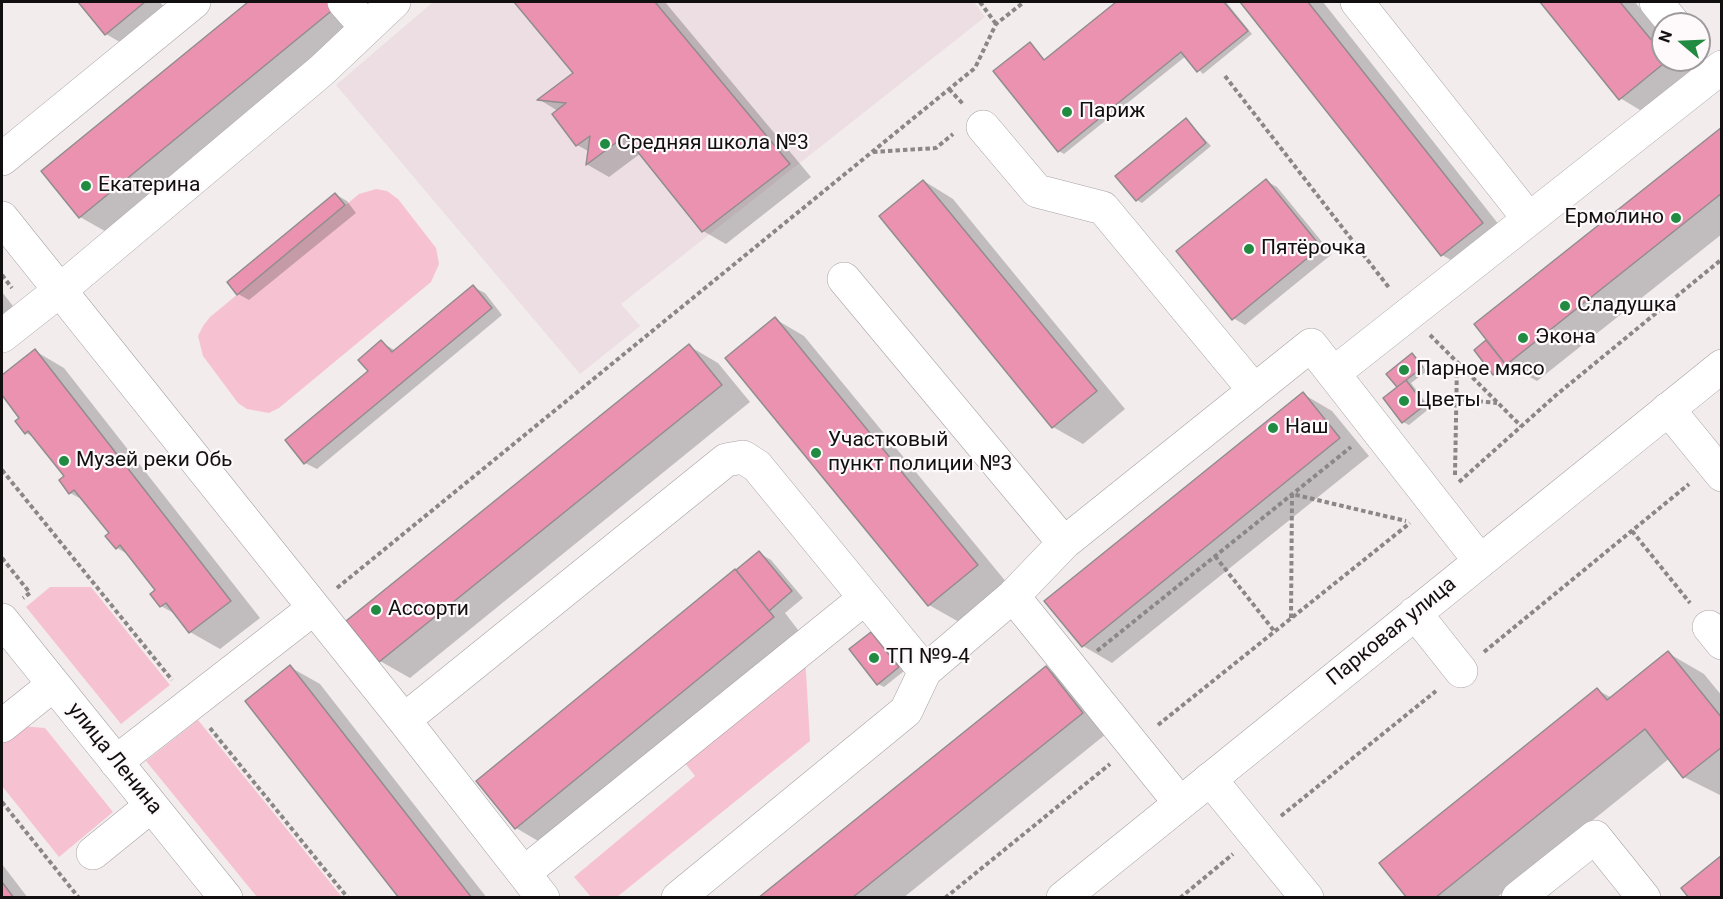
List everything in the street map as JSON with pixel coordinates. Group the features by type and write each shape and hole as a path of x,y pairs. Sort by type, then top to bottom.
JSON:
{"main road":[{"path":"2,159 194,2"},
{"path":"344,2 366,27"},
{"path":"2,336 59,291 321,71 394,2"},
{"path":"1357,2 1529,219"},
{"path":"1334,373 1529,219 1703,72"},
{"path":"971,128 1037,191 1103,208 1254,390"},
{"path":"2,218 404,720 533,885 865,598"},
{"path":"844,279 1064,543"},
{"path":"678,897 906,711 925,671 1013,596 1064,543 1311,345 1480,561"},
{"name":"Парковая улица","path":"1063,897 1722,366"},
{"path":"1668,409 1722,475"},
{"path":"404,720 726,460 743,457 757,466 925,671"},
{"path":"1013,596 1180,803"},
{"path":"116,762 314,608"},
{"name":"улица Ленина","path":"9,612 53,684 226,897"},
{"path":"1415,613 1461,670"},
{"path":"2,726 53,684"},
{"path":"1210,779 1306,897"},
{"path":"93,853 152,806"},
{"path":"1518,897 1595,837 1644,897"}],"path":[{"path":"980,2 996,24"},
{"path":"314,608 975,68 996,24 1024,2"},
{"path":"1225,76 1409,314 1521,426"},
{"path":"872,152 936,148 971,128"},
{"path":"1456,362 1455,485 1521,426 1722,259"},
{"path":"1456,399 1498,403"},
{"path":"1073,670 1376,427"},
{"path":"945,897 1412,522 1292,494"},
{"path":"1291,619 1292,494"},
{"path":"1632,531 1715,635"},
{"path":"1215,556 1275,632"},
{"path":"2,558 30,593 9,612"},
{"path":"2,802 79,897"}],"shaded area":[{"name":"Средняя школа №3","path":"433,2 974,2 985,17 621,304 640,326 580,374 336,85"},
{"path":"376,189 387,191 398,199 436,248 439,264 431,282 279,408 269,413 247,409 238,403 203,356 198,336 203,326 210,317 359,194"},
{"path":"50,587 91,587 170,685 121,724 26,607"},
{"path":"805,655 810,741 617,897 591,897 574,877 695,776 681,758"},
{"path":"198,720 342,897 257,897 146,761"},
{"path":"21,726 45,728 113,812 59,857 2,786 2,742"}],"building":[{"path":"78,2 145,2 105,35"},
{"path":"248,2 329,2 335,8 79,218 41,171"},
{"path":"514,2 655,2 790,164 702,232 625,136 586,165 590,136 576,146 552,114 566,103 537,100 573,73"},
{"name":"Париж","path":"1116,2 1224,2 1248,31 1197,72 1181,52 1058,152 993,71 1030,42 1044,60"},
{"path":"1240,2 1308,2 1483,223 1441,256"},
{"path":"1540,2 1620,2 1651,39 1651,72 1653,72 1619,100"},
{"path":"1186,118 1206,143 1136,201 1115,176"},
{"path":"1722,127 1722,193 1506,365 1474,324"},
{"name":"Пятёрочка","path":"1266,179 1321,247 1232,320 1176,251"},
{"path":"923,180 1097,391 1052,428 879,216"},
{"path":"335,193 345,205 237,295 227,282"},
{"path":"473,285 492,308 304,464 285,440 368,371 358,360 381,340 392,352"},
{"path":"775,317 978,565 928,606 725,358"},
{"path":"1486,340 1506,365 1493,375 1474,350"},
{"path":"689,344 722,385 379,662 346,621"},
{"path":"35,349 231,601 189,633 166,603 160,607 150,594 155,590 120,545 116,549 105,536 109,533 74,490 69,494 59,480 64,476 28,431 25,434 15,421 19,418 2,395 2,375"},
{"name":"Парное мясо","path":"1412,353 1423,367 1397,387 1386,374"},
{"name":"Цветы","path":"1406,380 1425,405 1402,423 1383,398"},
{"path":"1303,392 1340,438 1082,647 1044,601"},
{"path":"759,551 792,591 769,611 736,570"},
{"path":"735,569 774,617 515,829 476,781"},
{"name":"ТП №9-4","path":"871,632 899,667 877,685 849,649"},
{"path":"1668,651 1722,718 1722,747 1683,778 1645,729 1435,898 1407,898 1379,863 1597,688 1607,700"},
{"path":"290,665 472,898 399,898 245,701"},
{"path":"1046,666 1083,713 852,898 758,898"},
{"path":"1722,855 1722,898 1689,898 1681,888"},
{"path":"2,882 14,898 2,898"}],"place":[{"name":"Париж","path":"1067,112"},
{"name":"Средняя школа №3","path":"605,144"},
{"name":"Екатерина","path":"86,186"},
{"name":"Ермолино","path":"1676,218"},
{"name":"Пятёрочка","path":"1249,249"},
{"name":"Сладушка","path":"1565,306"},
{"name":"Экона","path":"1523,338"},
{"name":"Парное мясо","path":"1404,370"},
{"name":"Цветы","path":"1404,401"},
{"name":"Наш","path":"1273,428"},
{"name":"Участковый пункт полиции №3","path":"816,453"},
{"name":"Музей реки Обь","path":"64,461"},
{"name":"Ассорти","path":"376,610"},
{"name":"ТП №9-4","path":"874,658"}]}
